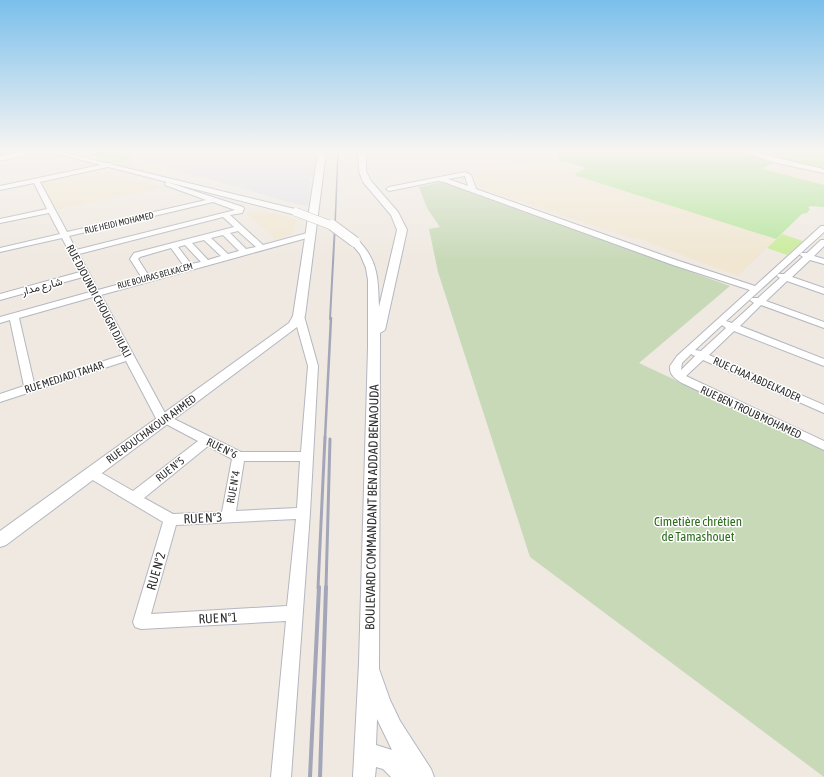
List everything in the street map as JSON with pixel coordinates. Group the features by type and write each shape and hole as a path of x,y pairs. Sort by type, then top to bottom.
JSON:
{"street":[{"name":"RUE DJOUNDI CHOUGRI DJILALI","path":"40,188 128,357 164,420"},
{"path":"73,253 225,215 239,211 240,209 180,188"},
{"name":"BOULEVARD COMMANDANT BEN ADDAD BENAOUDA","path":"202,188 296,212 332,225 355,242 364,252 371,268 373,280 374,348 369,663 365,773"},
{"path":"281,777 303,513 313,366 299,316 318,188"},
{"path":"373,188 400,222 402,230 374,348"},
{"path":"381,188 390,189"},
{"path":"381,197 382,193 394,188"},
{"path":"469,188 756,289"},
{"name":"RUE HEIDI MOHAMED","path":"0,250 214,200"},
{"path":"0,221 52,210"},
{"path":"225,215 261,247"},
{"path":"147,279 134,258 140,254 241,228"},
{"path":"224,232 244,252"},
{"path":"822,233 747,297 676,363 675,371 679,377 703,356 732,326 824,242"},
{"name":"RUE BOURAS BELKACEM","path":"0,320 311,234"},
{"path":"206,237 226,257"},
{"path":"188,242 206,262"},
{"path":"172,245 189,267"},
{"path":"797,253 824,262"},
{"name":"شارع مدار","path":"0,297 84,274"},
{"path":"773,274 824,291"},
{"path":"747,297 824,325"},
{"path":"14,316 30,388"},
{"name":"RUE BOUCHAKOUR AHMED","path":"0,540 293,325 299,316"},
{"path":"720,322 824,363"},
{"name":"RUE CHAA ABDELKADER","path":"689,350 824,409"},
{"name":"RUE MEDJADI TAHAR","path":"0,398 128,357"},
{"name":"RUE BEN TROUB MOHAMED","path":"679,377 824,446"},
{"name":"RUE N°6","path":"164,420 207,440 238,458 306,456"},
{"name":"RUE N°5","path":"133,498 207,440"},
{"name":"RUE N°4","path":"228,517 238,458"},
{"name":"RUE N°3","path":"91,473 171,520 303,513"},
{"name":"RUE N°2","path":"142,622 171,520"},
{"name":"RUE N°1","path":"142,622 295,613"},
{"path":"369,663 378,697 387,718 399,740 423,777"},
{"path":"365,773 370,757 378,756 390,761 407,777"}],"shaded area":[{"path":"43,188 159,188 56,210"},
{"path":"241,188 310,188 308,205 300,205"},
{"path":"481,188 616,188 776,239 738,276 637,238 634,239"},
{"path":"261,210 297,219 293,234 276,240 247,214"}],"green space":[{"name":"Cimetière chrétien de Tamashouet","path":"419,188 459,188 730,286 639,363 824,450 824,777 530,557 438,272 429,229 440,227 427,208"},
{"path":"616,188 824,188 824,207 810,206 807,213 802,214 776,239"},
{"path":"782,234 803,241 787,255 767,248"}],"railway":[{"path":"335,226 337,188"},
{"path":"330,319 335,225"},
{"path":"325,438 331,318"},
{"path":"318,588 325,437"},
{"path":"326,588 330,439"},
{"path":"310,777 319,587"},
{"path":"320,777 326,587"}]}
